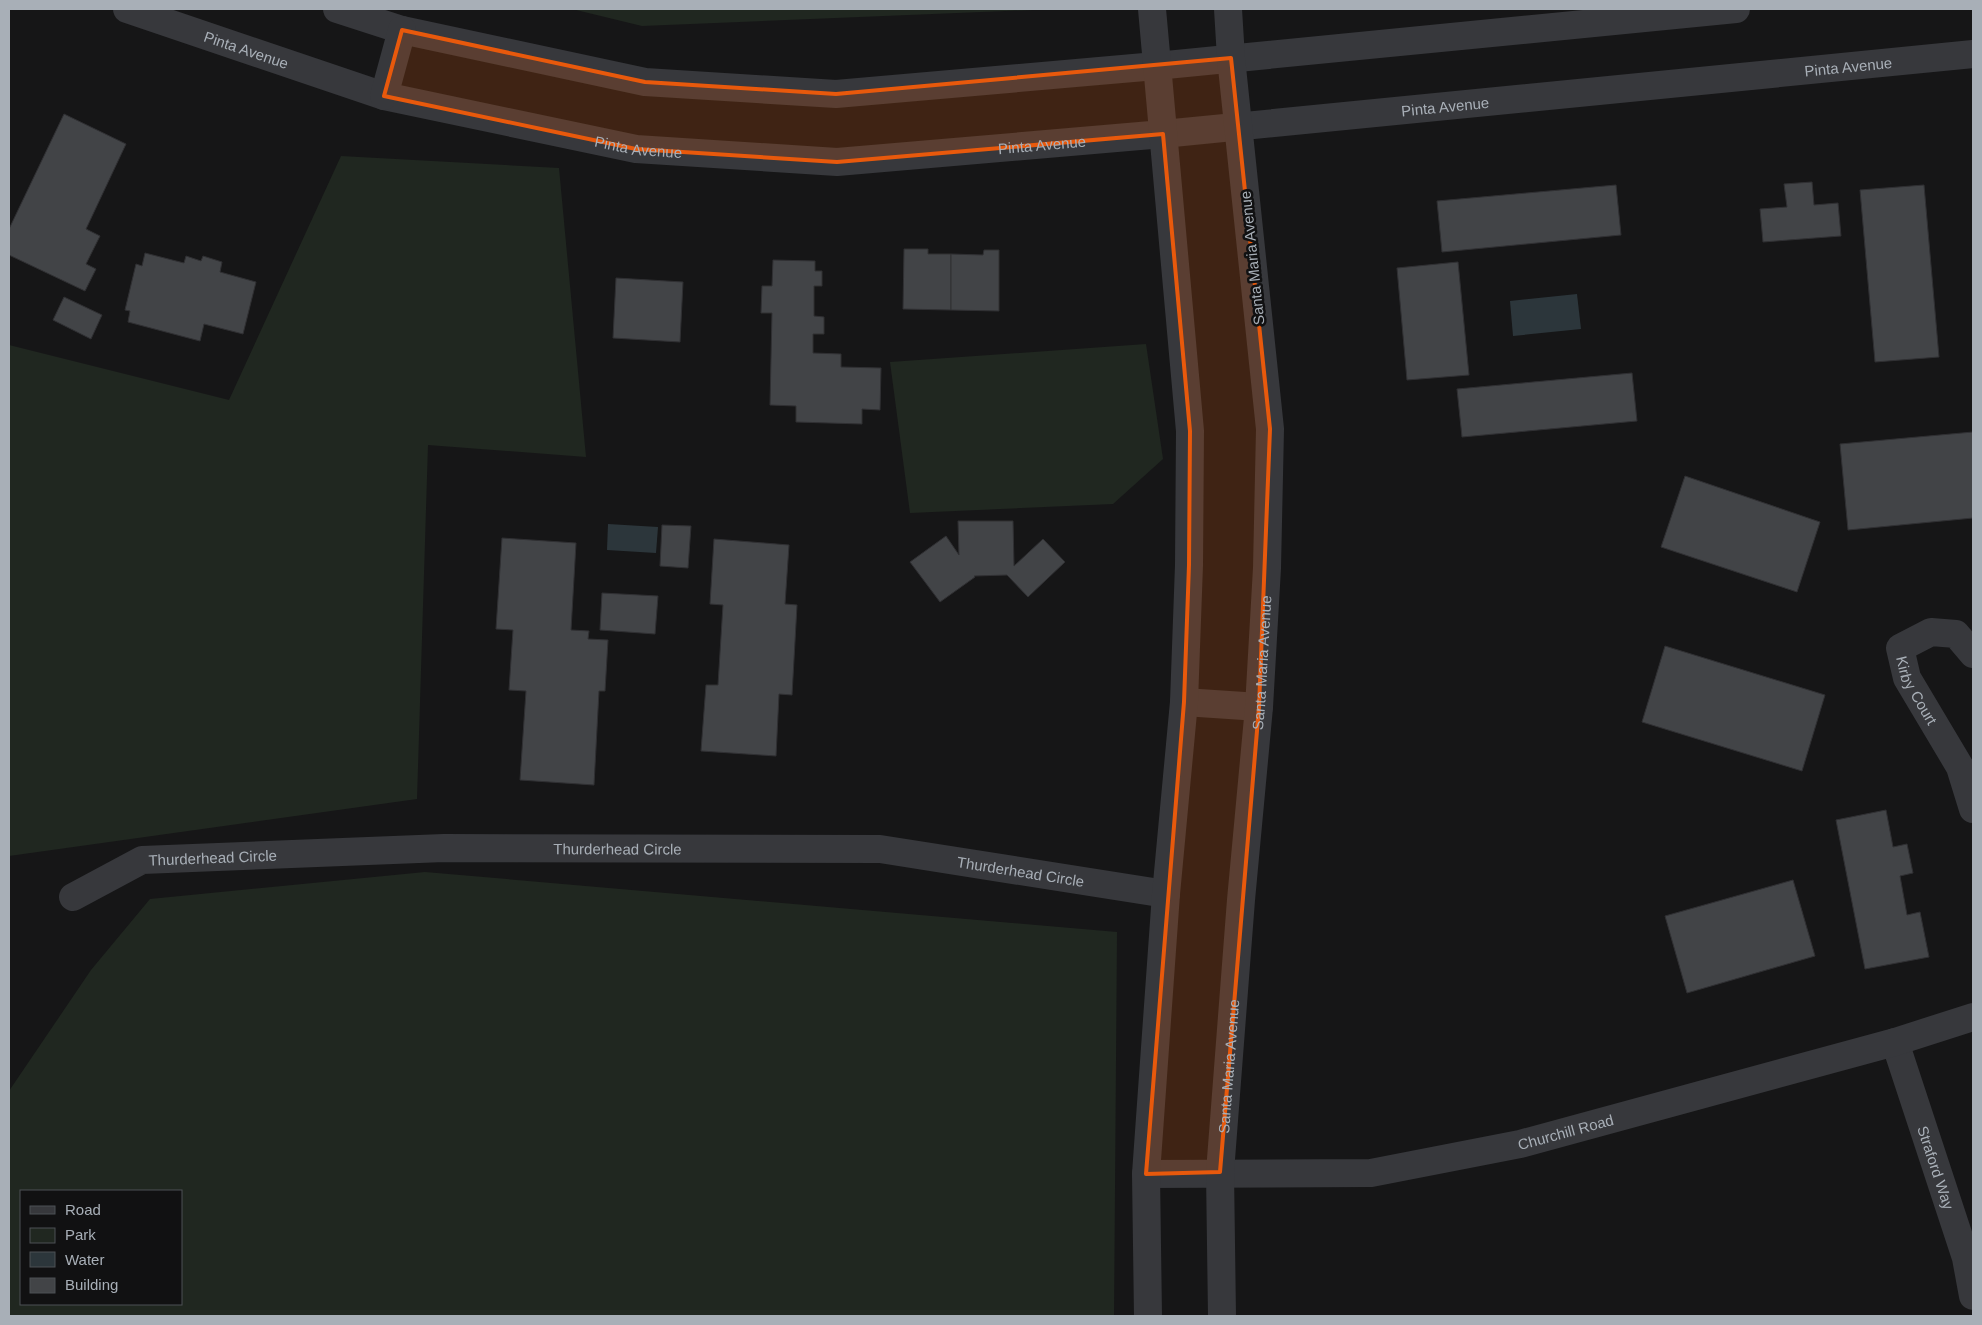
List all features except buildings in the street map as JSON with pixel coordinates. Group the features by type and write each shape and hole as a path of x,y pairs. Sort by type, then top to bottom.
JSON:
{"street":[{"name":"Pinta Avenue","path":"127,9 384,96 636,149 837,162 1163,134 1973,54"},
{"path":"337,9 402,30 645,82 836,94 1156,66 1628,14 1736,9"},
{"path":"1148,1316 1146,1174 1166,894 1184,702 1190,565 1190,431 1152,9"},
{"name":"Santa Maria Avenue","path":"1222,1316 1220,1172 1241,900 1259,707 1268,568 1270,429 1231,58 1228,9"},
{"path":"384,96 402,30"},
{"name":"Kirby Court","path":"1973,654 1956,634 1931,632 1900,648 1907,678 1960,767 1973,809"},
{"path":"1184,702 1259,707"},
{"name":"Thurderhead Circle","path":"73,897 142,860 444,848 880,849 1166,894"},
{"name":"Churchill Road","path":"1146,1174 1220,1172 1371,1173 1408,1166 1520,1144 1895,1042 1973,1016"},
{"name":"Straford Way","path":"1895,1042 1966,1258 1973,1296"}],"highlighted area":[{"path":"402,30 645,82 836,94 1231,58 1270,429 1259,707 1220,1172 1146,1174 1184,702 1189,565 1190,431 1163,134 837,162 636,149 384,96"}],"green space":[{"path":"572,9 1057,9 642,26"},
{"path":"341,156 559,168 586,457 428,445 417,799 9,856 9,345 229,400"},
{"path":"1146,344 1163,459 1113,504 910,513 890,362"},
{"path":"425,872 1117,932 1114,1316 9,1316 9,1091 91,970 150,899"}],"water":[{"path":"1577,294 1581,329 1513,336 1510,301"},
{"path":"608,524 658,527 656,553 607,550"}]}
